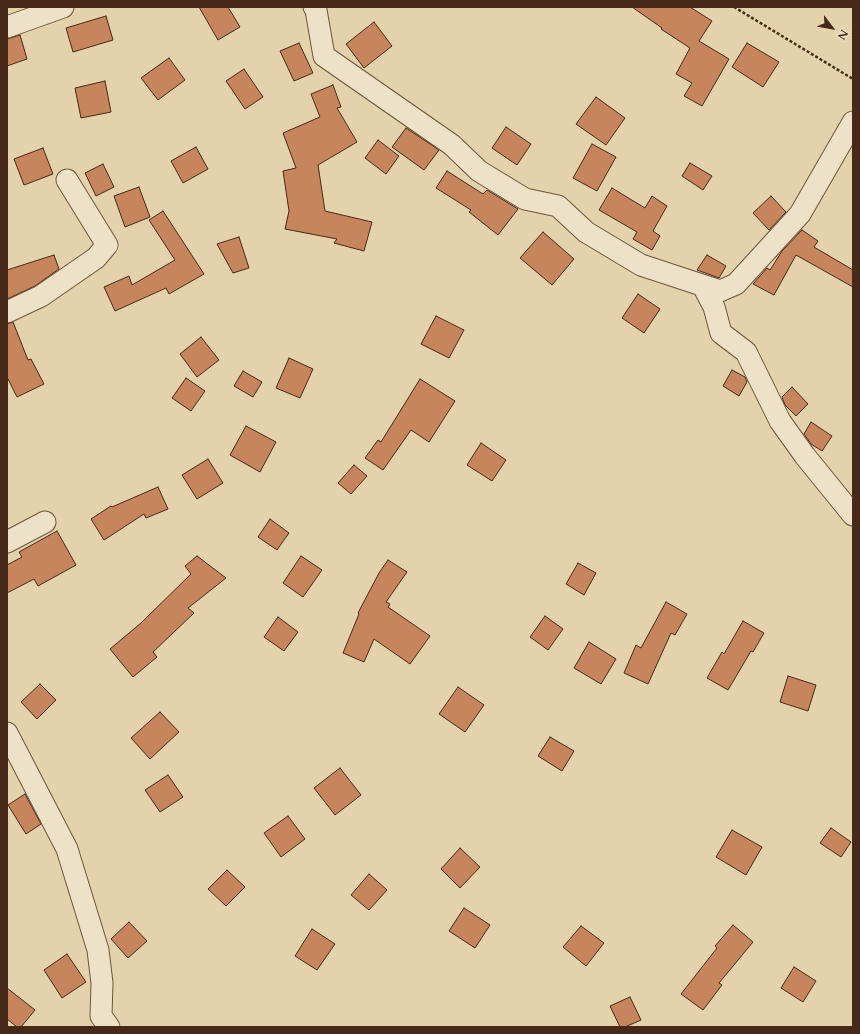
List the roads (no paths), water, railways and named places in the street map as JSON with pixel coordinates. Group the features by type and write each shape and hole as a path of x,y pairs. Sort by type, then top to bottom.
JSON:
{"street":[{"path":"7,27 63,7"},
{"path":"314,7 316,10 324,56 452,145 479,171 525,199 558,206 586,232 642,265 720,292 736,284 800,214 853,122"},
{"path":"7,312 40,296 96,258 106,245 67,180"},
{"path":"702,286 714,306 721,333 746,352 780,421 805,456 853,515"},
{"path":"7,542 45,522"},
{"path":"7,732 67,849 98,950 102,983 101,1016 109,1027"}]}
